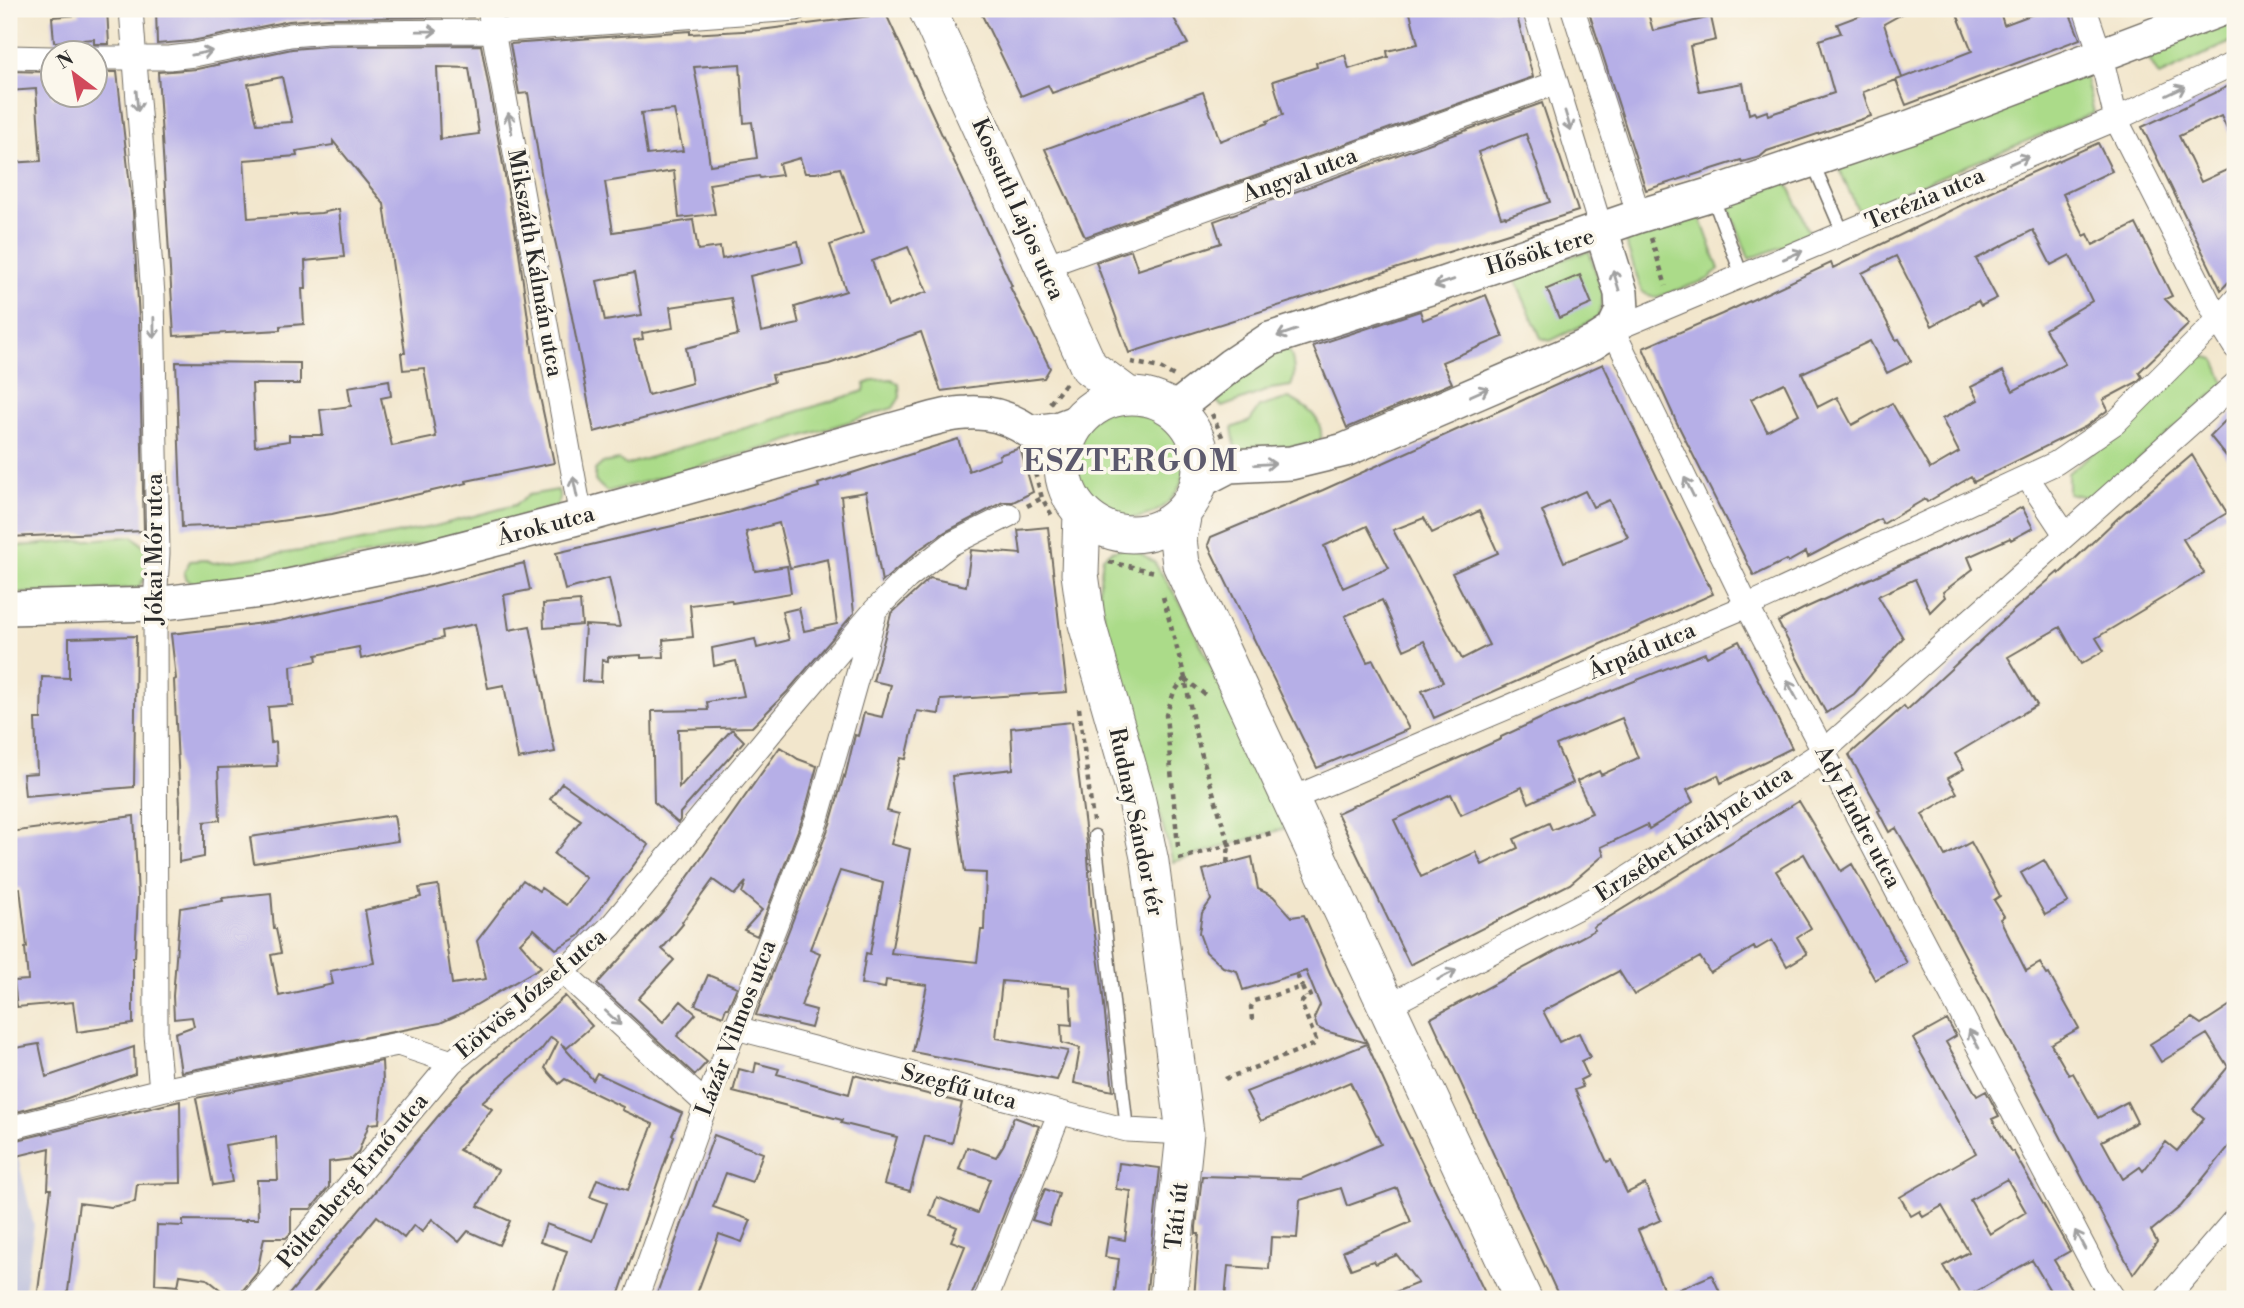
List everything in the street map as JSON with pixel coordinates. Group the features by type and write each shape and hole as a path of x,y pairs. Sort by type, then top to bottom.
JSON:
{"main road":[{"name":"Kossuth Lajos utca","path":"927,9 1089,367"},
{"path":"1601,229 1812,160 2101,56 2222,9"},
{"name":"Hősök tere","path":"1187,399 1270,339 1601,229 1621,293 1622,311 1613,330"},
{"path":"1082,555 1096,539 1124,533 1151,532 1168,524 1204,486 1345,450 1593,343 1613,330"},
{"path":"1089,367 1127,395"},
{"path":"1061,460 1069,437 1084,415 1089,367"},
{"path":"1032,432 1057,429 1108,400 1127,395 1160,401 1187,399 1189,424 1198,441 1202,461 1204,486 1178,539 1170,575"},
{"name":"Árok utca","path":"9,608 155,604 269,590 420,559 913,424 966,412 1007,419 1048,444 1061,460"},
{"name":"Rudnay Sándor tér","path":"1061,460 1066,486 1082,513 1080,574 1087,624 1135,792 1170,865 1185,1133"},
{"path":"1082,513 1097,525 1124,533 1170,575 1297,812 1523,1299"},
{"name":"Táti út","path":"1168,1299 1185,1133"}],"street":[{"name":"Jókai Mór utca","path":"131,9 153,295 158,553 155,604 156,1035 161,1090"},
{"path":"108,58 194,55 290,35 491,20 796,9"},
{"path":"1534,9 1601,229"},
{"path":"1573,9 1639,216"},
{"path":"2085,9 2101,56 2116,119 2218,320 2235,347"},
{"name":"Mikszáth Kálmán utca","path":"491,20 581,517"},
{"path":"9,57 38,58"},
{"name":"Terézia utca","path":"1613,330 2116,119 2235,63"},
{"name":"Angyal utca","path":"1045,266 1556,83"},
{"path":"2065,534 2027,477 2056,463 2115,423 2235,300"},
{"name":"Ady Endre utca","path":"1613,330 1747,606 2099,1278 2114,1299"},
{"name":"Erzsébet királyné utca","path":"1387,1006 1598,897 1824,751 2235,384"},
{"name":"Árpád utca","path":"1297,812 2027,477"},
{"name":"Eötvös József utca","path":"9,1128 161,1090 398,1044 452,1062 563,972 611,926 875,610 908,578 951,544 1009,515"},
{"name":"Lázár Vilmos utca","path":"636,1299 706,1104 817,819 875,610"},
{"path":"563,972 706,1104"},
{"name":"Szegfű utca","path":"736,1028 1126,1130 1185,1133"},
{"name":"Pöltenberg Ernő utca","path":"254,1299 452,1062"},
{"path":"986,1299 1059,1114"},
{"path":"2166,1299 2235,1219"}],"lane":[{"path":"1812,160 1843,233"},
{"path":"1712,194 1742,276"},
{"name":"Rudnay Sándor tér","path":"1095,836 1126,1130"}],"path":[{"path":"1639,216 1647,226 1672,305"},
{"path":"1032,432 1052,399 1070,378 1089,367 1120,359 1160,368 1187,399 1208,402 1226,447 1204,486"},
{"path":"1082,555 1170,575 1195,732 1229,845 1227,864"},
{"path":"1185,678 1174,692 1166,715 1170,865 1229,845 1297,812"},
{"path":"1297,975 1306,997"},
{"path":"1252,1020 1251,1007 1254,1001 1302,987"},
{"path":"1225,1079 1313,1045 1316,1040 1301,1003 1315,993"},
{"path":"1300,1022 1307,1019"}],"shaded area":[{"path":"9,1102 13,1137 34,1225 23,1299 9,1299"}],"green space":[{"path":"2235,14 2235,40 2159,76 2143,50"},
{"path":"2085,75 2094,113 1858,211 1835,160"},
{"path":"1787,182 1811,236 1749,259 1727,201"},
{"path":"1697,208 1719,269 1709,279 1655,298 1642,292 1624,237"},
{"path":"1589,251 1603,295 1598,318 1550,341 1541,338 1516,282 1520,272"},
{"path":"1287,347 1294,366 1291,386 1271,389 1222,407 1214,398 1241,367"},
{"path":"2194,354 2215,359 2225,384 2094,499 2068,493 2068,473 2124,427"},
{"path":"892,379 899,385 900,397 893,408 769,447 607,492 595,481 595,470 603,463 619,460 626,465 864,391 865,384 874,380"},
{"path":"1289,398 1302,405 1316,419 1321,439 1313,444 1236,453 1232,428 1250,421 1259,407"},
{"path":"1129,406 1150,411 1168,423 1180,441 1185,462 1180,483 1168,501 1150,513 1129,518 1108,513 1090,501 1078,483 1073,462 1078,441 1090,423 1108,411"},
{"path":"558,490 560,499 557,506 440,541 200,587 187,580 184,572 190,561 205,560 214,563 336,546 436,526 515,505 529,495"},
{"path":"133,536 145,549 150,560 147,573 138,588 9,594 9,547"},
{"path":"1125,547 1154,562 1185,610 1286,828 1173,862 1107,636 1099,589 1103,557"}],"building":[{"path":"79,9 107,9 109,44 108,38 54,38 52,17 80,15"},
{"path":"156,9 471,9 473,17 328,18 289,21 192,41 157,44"},
{"path":"506,9 607,9 508,16"},
{"path":"979,9 1169,9 1188,44 1052,93 1048,85 1021,96"},
{"path":"1409,9 1515,9 1533,77 1085,237 1045,149 1203,92 1220,141 1268,123 1267,121 1283,115 1273,81 1317,67 1316,63 1345,55 1349,69 1388,57 1387,51 1418,44"},
{"path":"1588,9 1621,9 1623,15 1647,9 1653,31 1711,17 1716,40 1690,46 1699,91 1743,83 1749,114 1754,112 1756,115 1767,111 1768,115 1834,93 1819,40 1841,33 1837,24 1877,9 1911,9 1884,24 1902,78 1972,51 1955,9 1999,9 2004,25 2047,9 2068,9 2080,39 1906,105 1896,80 1863,92 1871,116 1767,151 1760,157 1742,162 1741,160 1646,190"},
{"path":"886,14 1012,286 1010,287 1050,368 1044,378 941,391 921,332 829,364 772,375 774,382 594,432 544,191 528,93 519,94 510,44 690,31 690,34 760,30","holes":["740,64 744,123 752,122 757,158 710,165 694,67","674,110 683,151 647,155 641,113","800,158 805,173 840,168 863,233 830,245 846,291 795,307 799,324 761,332 750,276 803,263 798,241 722,259 720,247 698,250 693,220 613,232 605,182 674,171 679,218 715,214 709,184 782,175 779,164","908,247 927,292 888,306 872,261","634,273 642,315 605,321 597,281","731,298 738,335 686,348 692,383 648,395 634,340 643,339 642,333 673,328 670,307"]},
{"path":"481,45 519,252 536,378 554,463 466,481 467,483 332,514 258,524 182,527 176,362 300,363 300,384 252,384 255,446 289,441 289,435 323,435 320,410 351,406 348,387 389,380 391,396 381,398 392,446 436,437 424,368 403,370 401,353 405,353 384,204 333,141 333,145 296,151 297,156 244,160 248,218 321,213 339,209 344,257 305,261 306,289 302,289 304,324 280,326 280,330 174,336 158,72 197,69 292,49 329,46","holes":["437,67 469,68 479,134 440,139","282,77 292,122 257,124 248,84"]},
{"path":"9,71 38,72 38,108 108,108 108,72 117,72 133,212 139,320 144,531 9,537 9,318 14,319 17,247 9,247 9,163 41,161 36,89 9,91"},
{"path":"2235,83 2235,146 2221,116 2179,136 2201,182 2235,166 2235,275 2221,290 2142,127"},
{"path":"1542,103 1578,211 1129,353 1096,262 1131,250 1138,270 1221,243 1214,221","holes":["1526,134 1550,202 1501,217 1478,152"]},
{"path":"2098,143 2112,171 2063,194 2084,236 2088,234 2093,245 2136,224 2172,296 2165,299 2189,324 2139,372 2142,377 2137,382 2103,400 2108,410 2085,427 1974,482 1971,477 1927,502 1925,499 1883,524 1880,519 1808,557 1806,552 1754,576 1676,421 1643,348 1831,263 1833,268 1982,195","holes":["2033,230 2051,265 2070,255 2092,301 2045,329 2065,364 2013,391 2003,371 1971,387 1978,400 1942,419 1959,452 1930,469 1892,403 1852,425 1837,397 1818,407 1802,373 1870,341 1887,373 1911,361 1899,339 1896,340 1862,273 1896,256 1932,326 1978,301 1981,306 1997,298 1976,259","1784,383 1799,414 1767,431 1751,399"]},
{"path":"1580,275 1592,304 1559,318 1547,289"},
{"path":"1486,295 1503,337 1442,362 1452,383 1347,428 1313,346 1420,311 1423,320"},
{"path":"1603,364 1713,594 1434,718 1422,691 1443,682 1424,641 1404,650 1382,600 1345,616 1367,662 1373,660 1409,729 1317,768 1208,545 1211,537 1323,490","holes":["1585,491 1593,507 1609,500 1628,537 1564,562 1542,511","1479,511 1498,553 1452,573 1489,645 1462,659 1393,530 1424,518 1432,533","1367,526 1389,568 1343,588 1324,546"]},
{"path":"2235,411 2235,467 2210,436"},
{"path":"958,439 969,471 1000,459 999,455 1020,448 1033,492 1013,502 1003,502 945,532 920,549 882,582 866,492 841,496 854,613 787,692 752,727 678,729 679,788 732,729 744,741 680,813 678,823 654,802 652,711 708,710 707,702 744,696 736,661 714,666 712,648 755,639 757,648 789,640 782,612 799,608 804,631 837,624 828,559 790,568 779,523 746,532 755,571 787,566 791,593 732,603 731,600 690,605 693,637 663,640 664,657 608,657 608,661 602,660 601,682 582,681 585,625 620,627 609,578 565,590 556,553 724,514 819,487 818,484"},
{"path":"2192,455 2227,513 2183,539 2204,573 2096,638 2104,651 2081,664 2060,627 2008,657 2037,705 1955,754 1964,769 1948,778 1957,793 1922,814 1945,856 1971,842 2000,896 1994,900 2004,916 2000,919 2026,971 2040,963 2047,975 2049,974 2079,1028 2051,1044 2069,1075 2073,1073 2098,1118 2127,1102 2137,1122 2102,1141 2123,1179 2140,1167 2143,1171 2166,1142 2177,1151 2204,1118 2193,1109 2228,1067 2207,1034 2161,1062 2150,1044 2192,1018 2201,1024 2235,1002 2235,1139 2181,1206 2151,1231 2157,1242 2133,1274 1920,870 1896,828 1889,832 1878,811 1880,810 1849,755 1904,706 1907,710 2013,611 2058,572 2059,574 2119,517"},
{"path":"2022,507 2033,528 1968,557 1973,569 1943,592 1945,597 1930,612 1915,579 1878,596 1903,638 1854,694 1826,713 1778,622"},
{"path":"1048,527 1067,692 941,700 939,714 917,711 906,759 900,758 887,811 899,814 891,844 910,849 891,953 977,962 981,930 984,930 986,873 965,872 952,776 1013,769 1011,728 1072,722 1113,1091 1074,1083 1080,1048 1062,1043 1061,1024 1072,1025 1070,987 1002,981 996,1038 1068,1051 1057,1080 913,1052 927,985 886,980 885,988 861,984 866,953 870,954 883,883 840,871 810,949 820,953 801,1006 816,1010 811,1028 756,1015 830,824 855,735 858,736 864,713 882,717 891,685 873,681 891,614 930,578 966,586 971,550 1021,554 1018,530"},
{"path":"524,563 530,590 504,595 509,630 530,626 555,752 518,759 504,685 488,688 475,624 442,631 443,638 361,659 359,647 316,655 317,661 291,666 293,705 268,707 271,743 276,742 277,766 218,768 220,820 204,822 204,857 179,862 176,679 171,634 280,621 383,599"},
{"path":"580,601 582,625 544,628 543,604"},
{"path":"136,636 134,787 25,796 23,774 37,773 35,719 41,719 42,677 69,678 69,638"},
{"path":"1739,641 1792,748 1721,783 1718,775 1687,790 1693,802 1649,829 1647,825 1601,847 1604,855 1570,884 1410,965 1337,813 1544,717 1705,653 1707,657","holes":["1622,718 1638,758 1601,775 1599,771 1577,781 1592,813 1552,830 1549,823 1514,839 1518,848 1482,865 1476,852 1421,877 1394,820 1451,794 1461,815 1522,787 1529,803 1573,783 1556,745"]},
{"path":"780,747 798,759 817,766 804,815 757,936 744,930 762,910 742,893 746,882 734,895 713,880 662,949 674,960 638,999 663,1022 681,1001 696,1014 677,1036 707,1062 695,1075 597,984 666,908"},
{"path":"562,783 649,845 579,936 556,949 534,929 520,943 541,967 440,1023 181,1072 175,1033 194,1026 192,1017 174,1019 173,996 180,908 223,901 222,898 271,893 274,929 281,953 271,955 279,996 333,984 330,971 374,963 365,910 421,897 419,888 438,885 452,984 486,979 477,941 523,880 539,891 541,888 566,905 586,878 554,854 581,820 550,799"},
{"path":"1799,801 1841,871 1852,864 1907,963 1875,980 1804,854 1776,871 1811,928 1797,937 1807,954 1787,966 1772,940 1755,950 1754,947 1710,973 1700,957 1634,995 1619,971 1543,1011 1559,1042 1579,1033 1590,1057 1581,1061 1588,1076 1580,1080 1583,1087 1575,1090 1607,1162 1611,1160 1627,1193 1645,1184 1661,1220 1638,1230 1666,1295 1712,1275 1723,1299 1560,1299 1431,1018 1595,930 1593,927"},
{"path":"394,815 398,841 254,863 250,837"},
{"path":"134,816 138,896 133,958 133,1024 77,1032 73,1002 17,1007 14,981 28,980 27,947 20,888 9,889 9,868 12,868 9,832"},
{"path":"1252,857 1258,889 1273,896 1292,917 1304,915 1334,982 1367,1043 1317,1027 1314,1018 1320,1005 1306,971 1243,990 1237,971 1223,967 1206,952 1199,933 1202,913 1211,900 1203,870"},
{"path":"2044,860 2068,902 2045,915 2021,873"},
{"path":"708,975 737,987 723,1016 695,1005"},
{"path":"565,996 592,1026 567,1048 561,1044 593,1080 597,1073 682,1113 672,1135 674,1136 617,1299 551,1299 567,1251 540,1242 546,1224 593,1241 607,1203 590,1197 597,1179 628,1190 653,1124 565,1079 559,1084 545,1068 558,1042 551,1037 541,1050 482,1102 492,1109 459,1150 498,1170 478,1206 510,1221 499,1245 468,1231 459,1242 432,1219 422,1232 414,1225 404,1238 377,1216 309,1299 285,1299 464,1085"},
{"path":"1947,1020 1956,1036 1946,1042 1977,1096 1986,1091 1999,1116 1992,1119 2070,1251 2054,1260 2077,1299 2055,1299 2032,1260 1963,1299 1943,1266 1969,1252 1942,1206 1923,1217 1920,1211 1911,1216 1900,1197 1976,1153 1913,1039","holes":["2007,1179 2026,1212 1990,1234 1970,1200"]},
{"path":"39,1044 46,1077 134,1047 135,1074 62,1100 9,1114 9,1049"},
{"path":"1367,1044 1488,1299 1378,1299 1418,1283 1397,1255 1375,1264 1373,1261 1351,1269 1343,1251 1411,1222 1397,1188 1347,1206 1341,1188 1300,1200 1297,1238 1271,1237 1269,1269 1228,1266 1225,1299 1194,1299 1199,1234 1196,1234 1196,1227 1202,1176 1301,1179 1381,1144 1350,1082 1261,1121 1246,1092"},
{"path":"382,1061 379,1123 369,1124 358,1153 352,1159 329,1162 329,1187 311,1209 291,1209 291,1233 286,1238 264,1238 257,1273 243,1290 240,1299 232,1299 207,1279 180,1275 178,1286 155,1284 157,1225 183,1226 183,1220 258,1219 257,1180 278,1180 276,1137 225,1145 232,1182 213,1185 196,1098"},
{"path":"756,1063 779,1069 777,1074 849,1094 854,1075 962,1103 952,1143 925,1136 910,1191 884,1184 897,1137 733,1092 739,1069 754,1073"},
{"path":"180,1101 181,1183 137,1184 135,1202 111,1207 79,1203 67,1299 37,1299 51,1189 48,1189 50,1148 9,1158 9,1142"},
{"path":"1014,1117 1039,1126 970,1299 944,1299 965,1246 951,1241 957,1227 930,1216 937,1197 977,1213 990,1179 959,1169 967,1147 996,1157"},
{"path":"714,1135 763,1153 752,1182 726,1173 713,1207 751,1220 742,1242 719,1234 695,1299 655,1299"},
{"path":"1119,1163 1160,1168 1146,1299 1114,1299 1119,1259 1105,1257 1108,1237 1125,1240 1131,1191 1116,1189"},
{"path":"1045,1189 1059,1194 1049,1225 1032,1220"}],"district":[{"name":"ESZTERGOM","path":"1131,462"}]}
